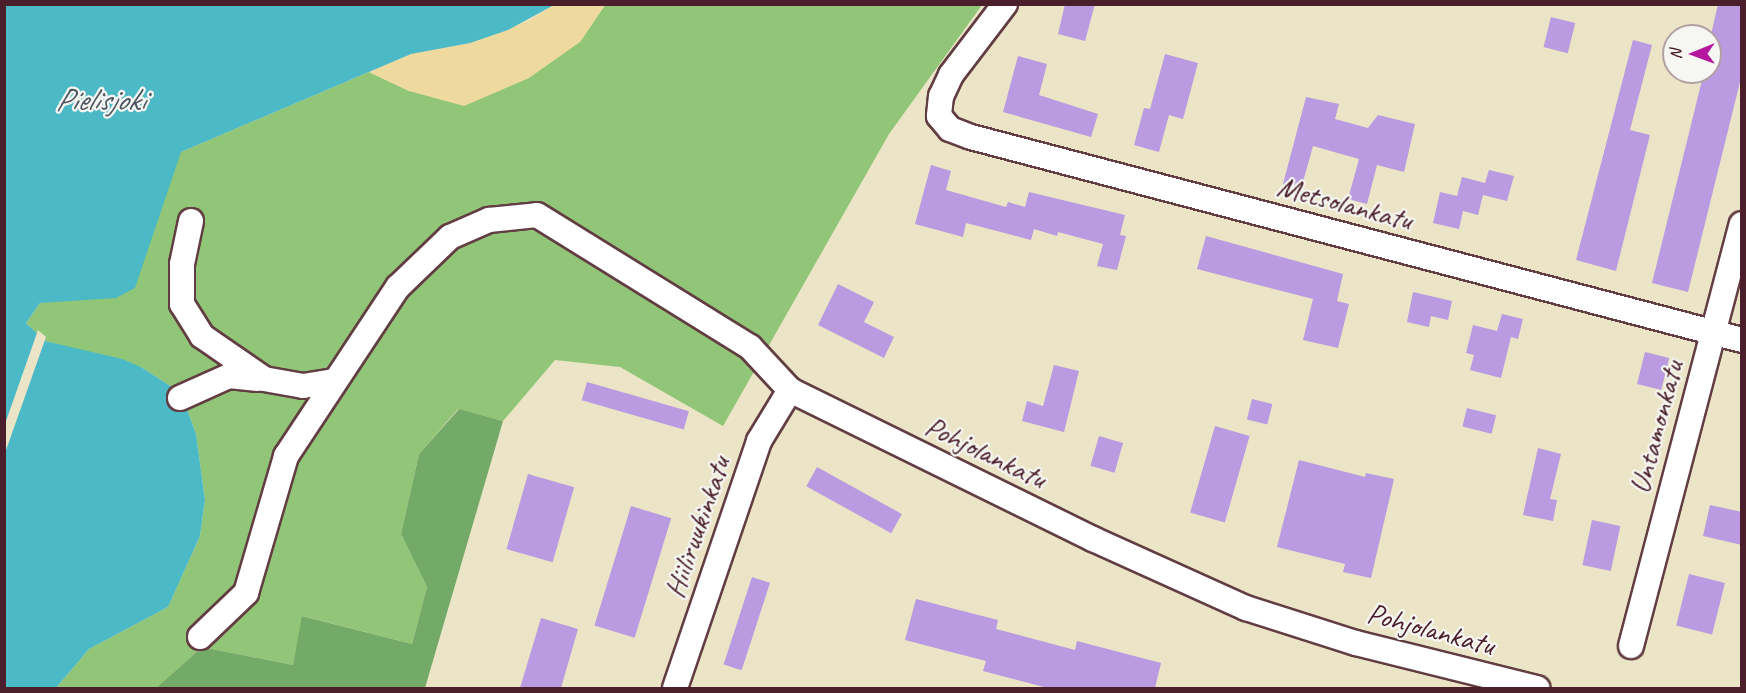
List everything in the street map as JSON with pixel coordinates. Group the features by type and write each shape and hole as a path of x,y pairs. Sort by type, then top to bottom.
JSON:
{"street":[{"name":"Metsolankatu","path":"1005,4 951,75 941,96 939,116 950,129 971,138 1742,340"},
{"name":"Pohjolankatu","path":"334,381 398,287 450,237 489,220 537,215 750,347 790,390 1093,539 1246,608 1356,643 1537,688"},
{"path":"191,221 182,264 182,304 202,336 264,379"},
{"name":"Untamonkatu","path":"1631,645 1742,224"},
{"path":"180,398 229,376 303,386 334,381"},
{"path":"200,637 246,593 286,456 334,381"},
{"name":"Hiiliruukinkatu","path":"675,688 759,441 790,390"}],"green space":[{"path":"605,5 982,5 889,134 723,426 620,367 555,360 503,421 458,409 419,454 401,534 427,587 412,644 303,616 293,665 202,647 156,688 56,688 89,649 168,607 200,536 205,500 196,434 181,393 141,367 45,341 26,323 40,303 59,300 181,152 369,72 409,91 580,42"},
{"path":"459,409 503,421 425,688 156,688 202,647 293,665 302,616 412,644 427,587 401,534 419,454"}],"sand":[{"path":"554,5 605,5 580,42 529,78 464,106 409,91 369,72 411,54 470,43 528,21"}],"water":[{"name":"Pielisjoki","path":"4,5 554,5 508,30 470,43 411,54 181,152 135,288 116,298 40,303 26,323 45,341 122,359 141,367 181,393 196,434 205,500 200,536 168,607 89,649 56,688 5,688"}],"pier":[{"path":"38,330 46,337 5,453 5,424"}],"building":[{"path":"1065,4 1095,4 1085,41 1058,34"},
{"path":"1718,4 1742,4 1742,74 1688,292 1652,283 1701,84 1722,84 1722,24 1713,24"},
{"path":"1551,17 1575,23 1568,53 1544,47"},
{"path":"1633,40 1652,45 1630,130 1650,135 1616,271 1576,260"},
{"path":"1165,54 1198,63 1183,119 1169,115 1159,152 1134,145 1144,108 1150,109"},
{"path":"1018,56 1047,64 1039,95 1098,114 1091,137 1003,112"},
{"path":"1306,97 1339,104 1335,119 1368,128 1378,115 1415,124 1404,172 1377,165 1367,204 1348,199 1359,159 1313,146 1301,189 1283,184"},
{"path":"931,165 951,171 946,190 1006,207 1008,202 1025,207 1029,192 1125,215 1120,235 1126,236 1117,270 1097,266 1103,244 1058,232 1057,236 1034,229 1031,240 966,223 963,237 915,224"},
{"path":"1489,170 1514,176 1507,201 1483,195 1478,215 1463,211 1459,229 1433,223 1440,192 1457,196 1462,177 1485,183"},
{"path":"1206,236 1343,274 1337,301 1349,304 1338,348 1303,340 1313,299 1197,269"},
{"path":"838,284 874,302 864,322 894,337 884,358 818,325"},
{"path":"1413,292 1452,301 1448,320 1431,316 1429,327 1407,322"},
{"path":"1502,314 1523,319 1518,339 1511,337 1501,378 1470,370 1474,355 1466,353 1473,325 1497,331"},
{"path":"1645,352 1669,358 1661,390 1637,384"},
{"path":"1054,365 1079,371 1064,432 1022,421 1027,401 1043,406"},
{"path":"587,382 689,411 684,429 582,400"},
{"path":"1252,399 1272,404 1267,424 1247,419"},
{"path":"1467,408 1496,415 1492,434 1462,426"},
{"path":"1215,426 1250,436 1225,522 1190,513"},
{"path":"1099,436 1123,443 1114,473 1090,466"},
{"path":"1538,448 1561,454 1550,499 1557,500 1553,521 1523,515"},
{"path":"1299,460 1365,477 1366,473 1394,479 1371,578 1343,572 1345,564 1277,547"},
{"path":"817,467 902,514 891,533 806,486"},
{"path":"528,474 574,487 553,562 507,549"},
{"path":"1710,505 1742,512 1742,545 1703,536"},
{"path":"631,506 671,518 635,638 594,626"},
{"path":"1592,520 1620,526 1611,571 1582,565"},
{"path":"1689,574 1725,583 1712,634 1676,625"},
{"path":"752,577 770,583 742,670 724,664"},
{"path":"916,599 998,620 996,629 1075,650 1077,641 1161,663 1155,688 1048,688 983,671 986,661 905,640"},
{"path":"541,618 578,629 561,688 520,688"}]}
